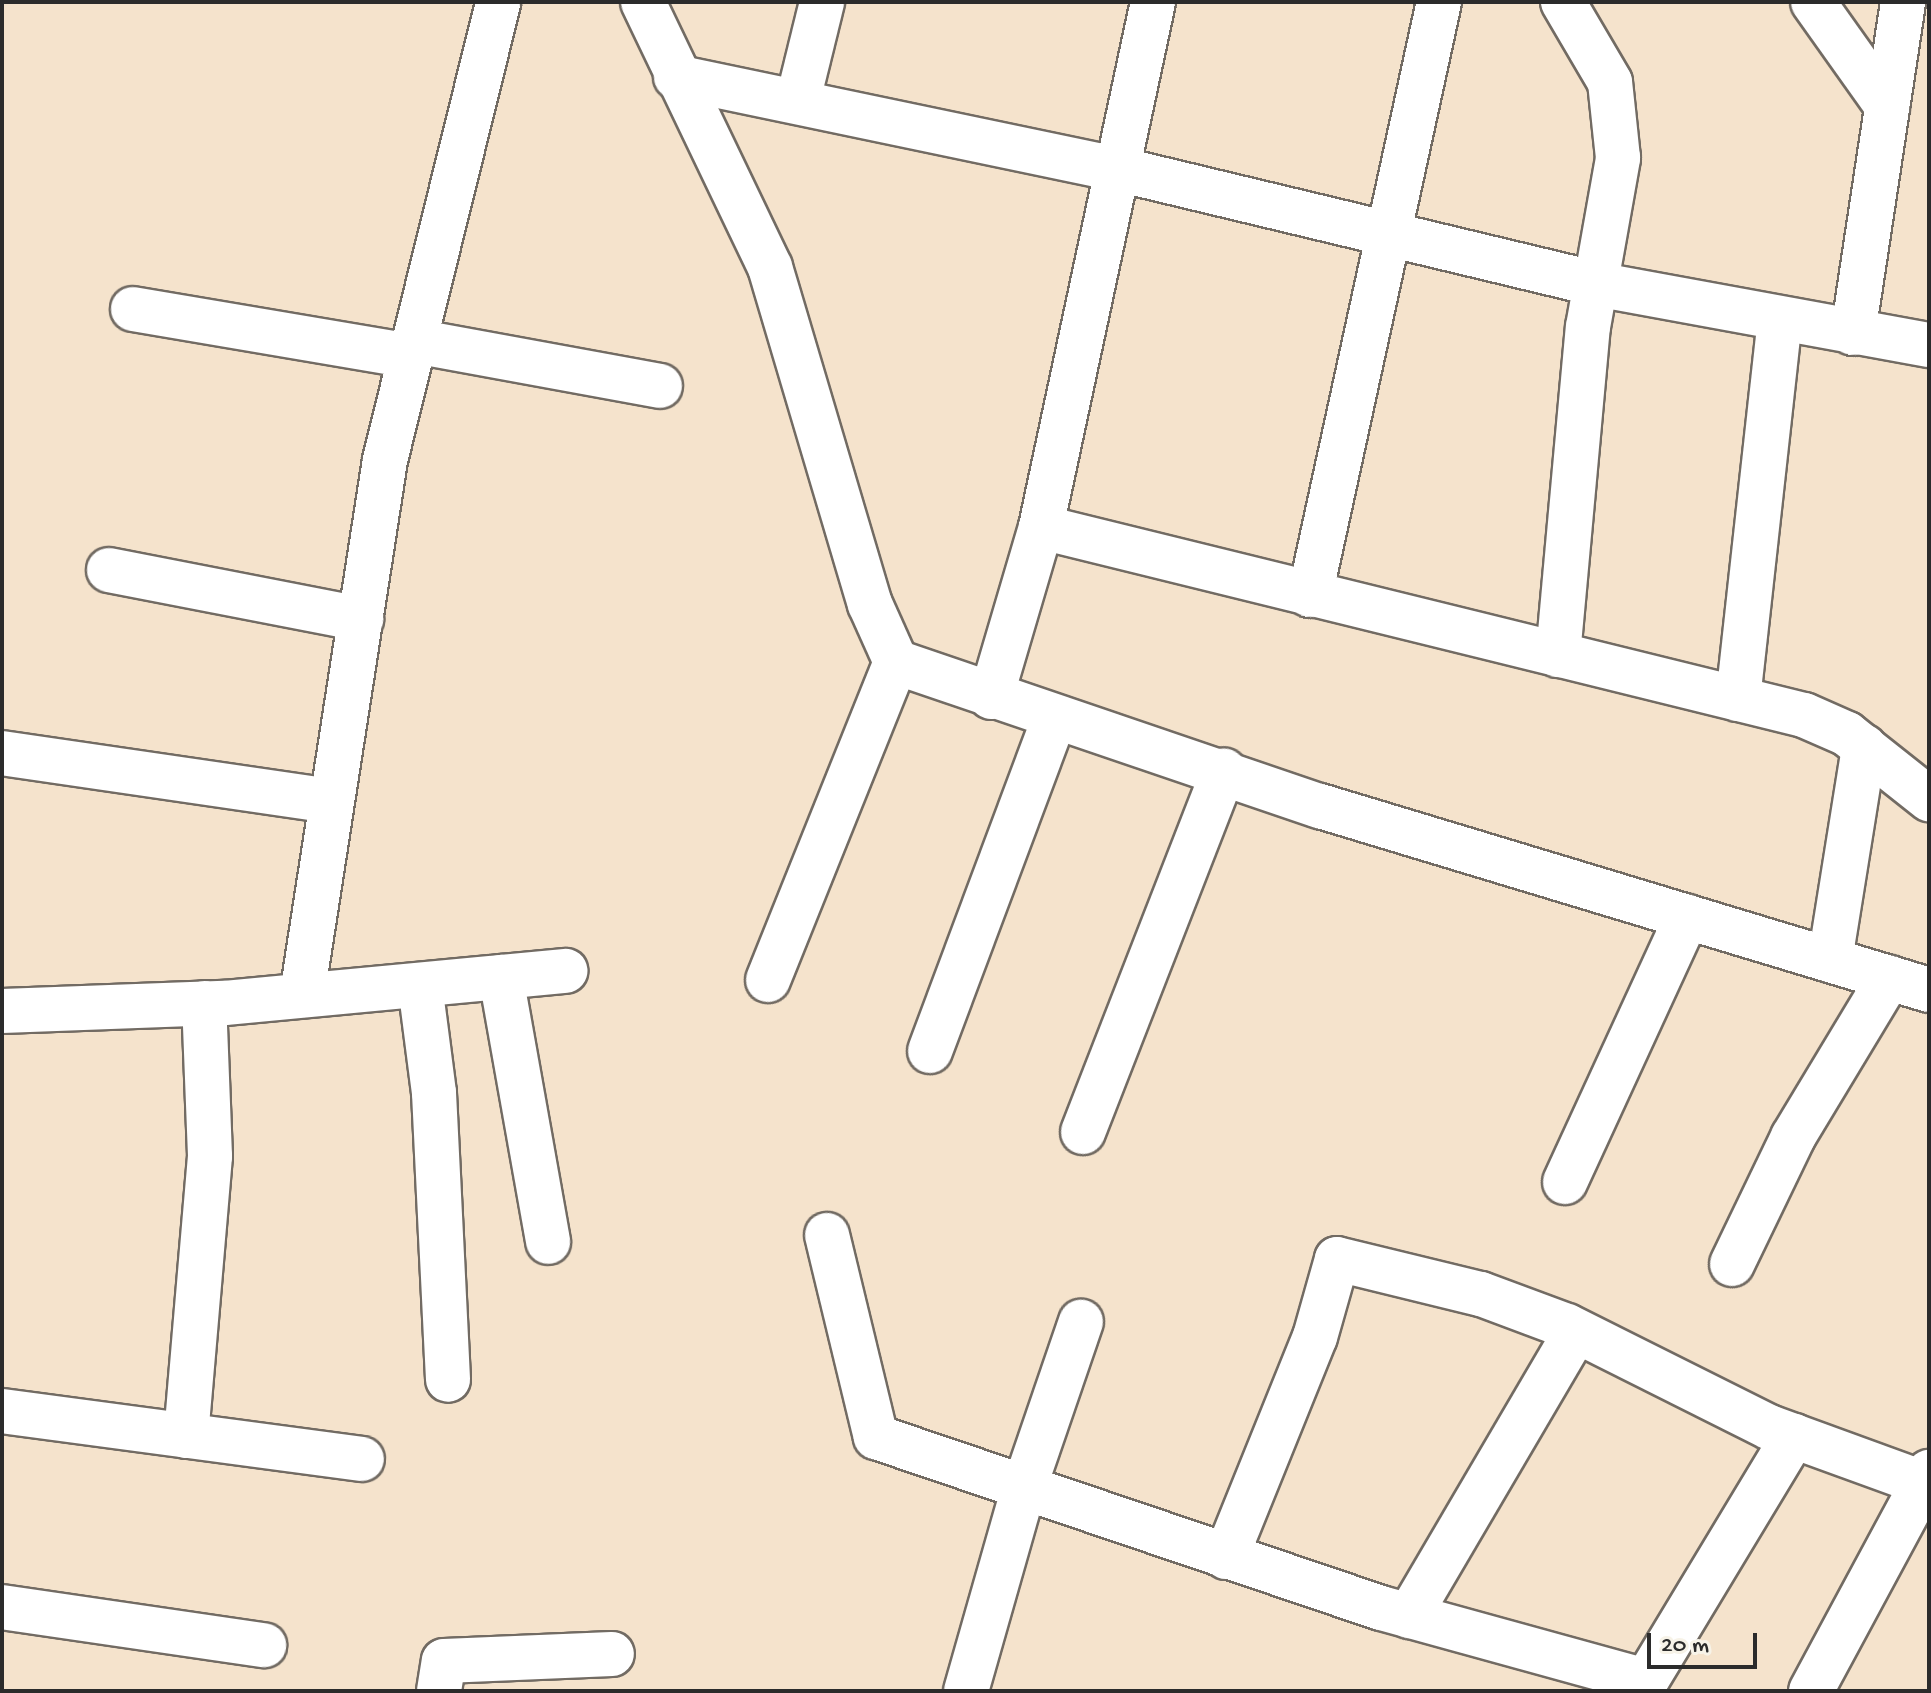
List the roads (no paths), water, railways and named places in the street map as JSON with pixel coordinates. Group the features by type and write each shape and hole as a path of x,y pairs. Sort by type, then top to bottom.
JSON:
{"street":[{"path":"302,995 385,460 498,2"},
{"path":"643,2 676,77 770,267 870,604 896,662 1054,719 1909,984 1793,1137 1732,1264"},
{"path":"798,100 822,2"},
{"path":"991,697 1041,527 1153,2"},
{"path":"1310,595 1439,2"},
{"path":"1558,655 1596,284 1618,122 1610,82 1563,2"},
{"path":"1813,2 1887,106"},
{"path":"1853,333 1903,2"},
{"path":"676,77 1118,169 1596,284 1929,345"},
{"path":"133,309 660,386"},
{"path":"1738,699 1780,319"},
{"path":"1041,527 1804,715 1864,747 1929,799"},
{"path":"109,570 361,619"},
{"path":"768,980 896,662"},
{"path":"930,1051 1054,719"},
{"path":"1830,960 1864,747"},
{"path":"2,753 332,801"},
{"path":"1083,1132 1224,770"},
{"path":"1565,1182 1687,917"},
{"path":"2,1011 204,1003 566,971"},
{"path":"501,977 548,1242"},
{"path":"420,985 434,1093 448,1380"},
{"path":"186,1436 210,1156 204,1003"},
{"path":"827,1235 876,1437 1023,1491 1226,1557 1643,1686 1794,1436"},
{"path":"1226,1557 1315,1337 1337,1259 1481,1294 1576,1331 1794,1436 1927,1476 1811,1691"},
{"path":"966,1691 1023,1491 1081,1322"},
{"path":"1409,1616 1576,1331"},
{"path":"2,1411 362,1459"},
{"path":"2,1607 264,1645"},
{"path":"439,1691 444,1661 612,1654"}]}
